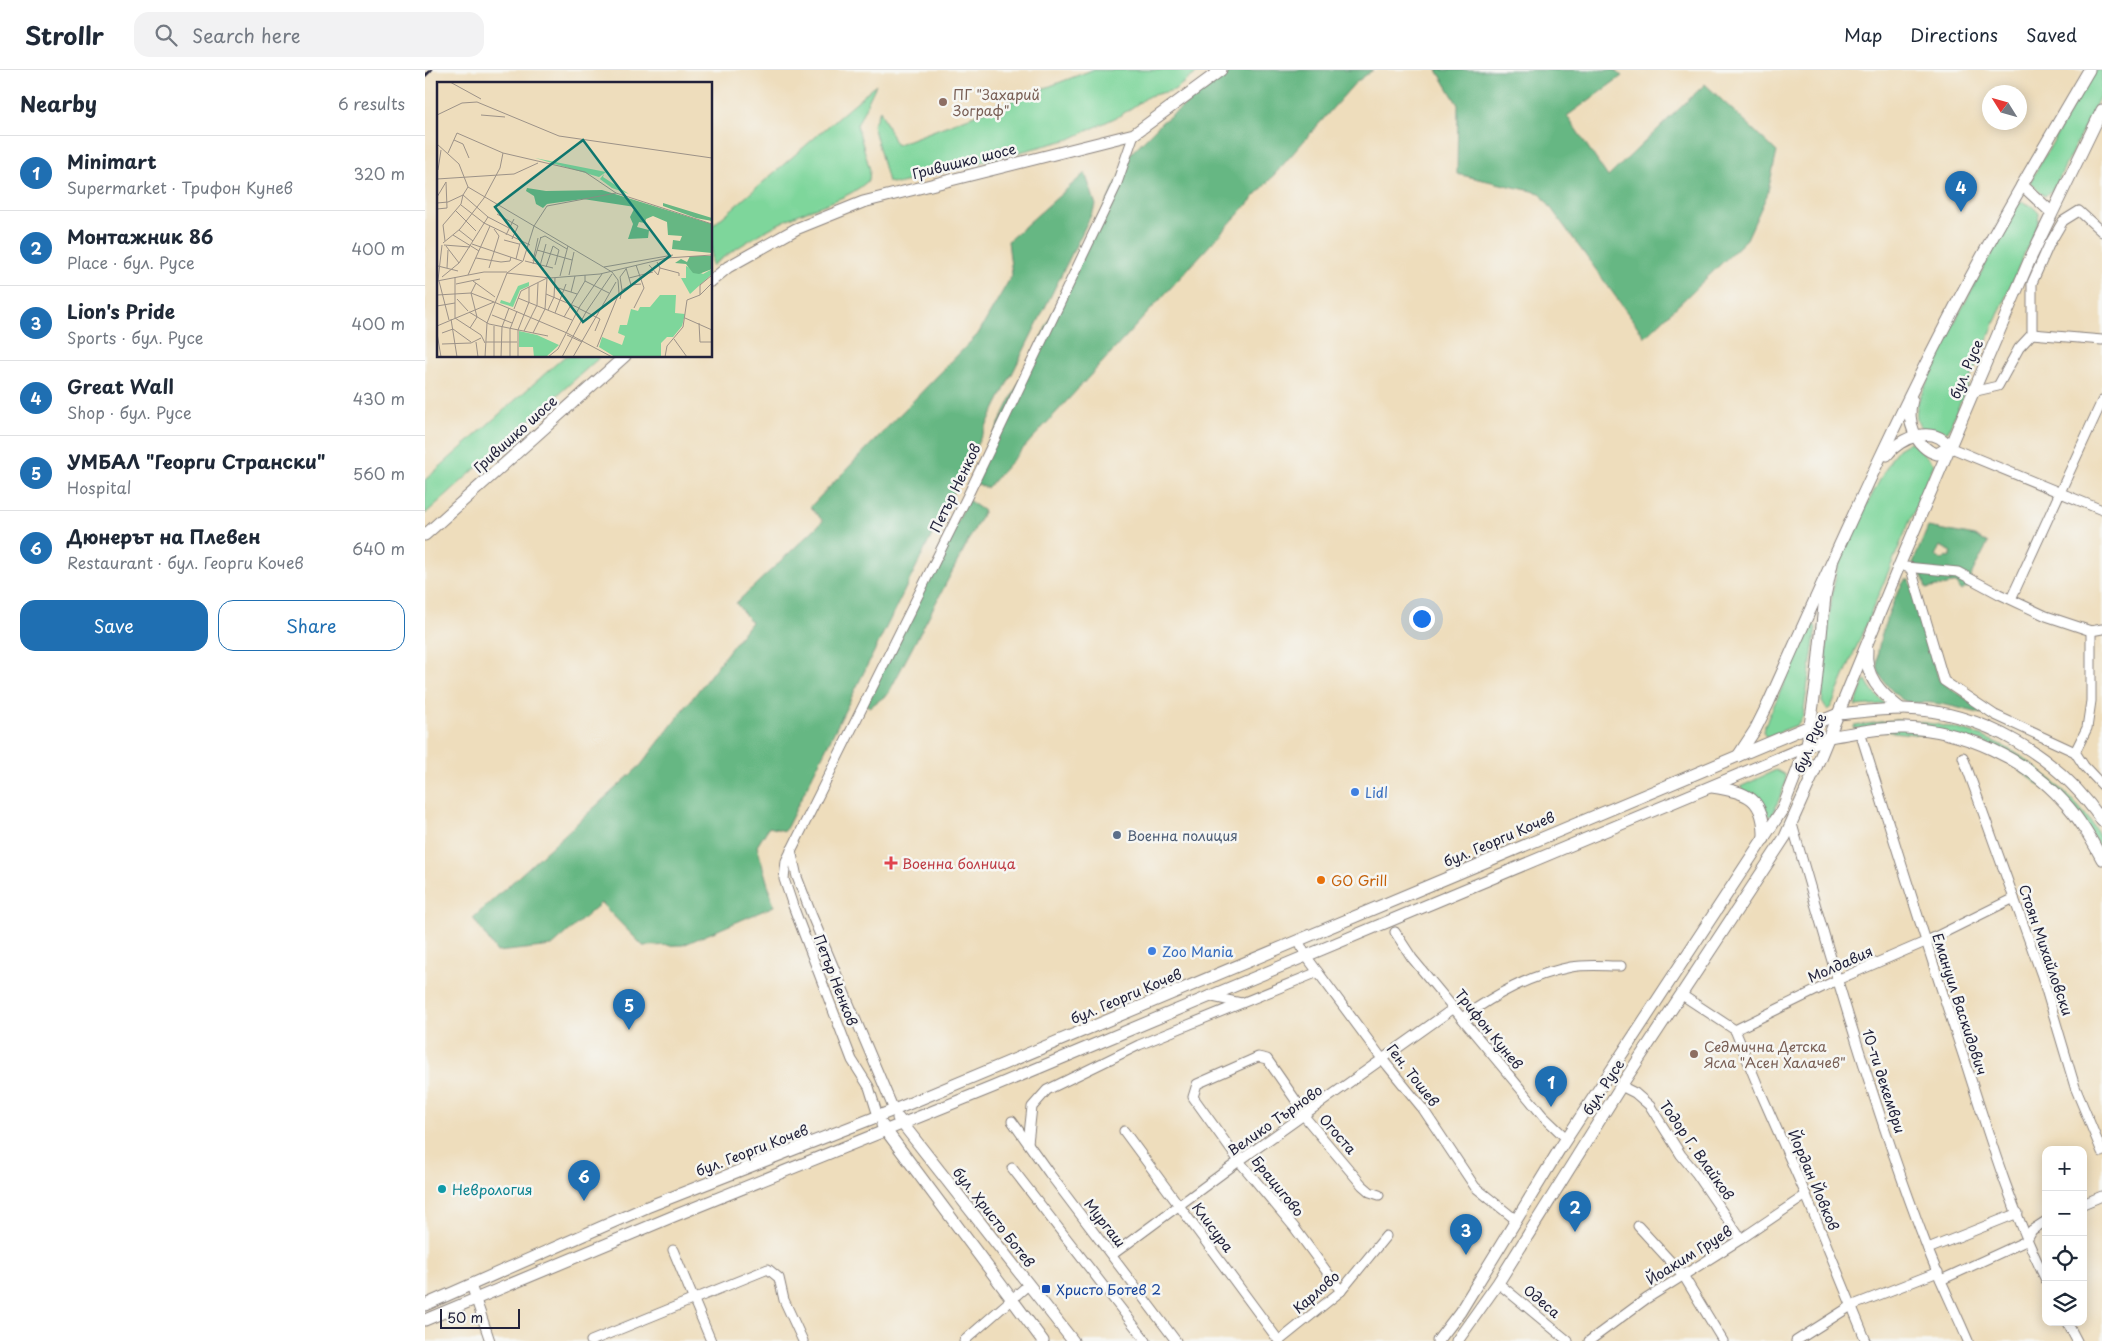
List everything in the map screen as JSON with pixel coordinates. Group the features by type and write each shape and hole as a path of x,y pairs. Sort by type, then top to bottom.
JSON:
{"main road":[{"name":"Гривишко шосе","path":"713,279 728,268 796,229 863,202 1134,134 1221,70"},
{"name":"бул. Русе","path":"1738,756 1759,721 1871,477 1979,261 2089,70"},
{"name":"бул. Русе","path":"1457,1341 1498,1283 1621,1086 1778,850 1792,824 1972,392 2051,212 2102,110"},
{"path":"2022,185 2051,212"},
{"name":"Гривишко шосе","path":"425,535 623,358"},
{"path":"1871,477 1893,447 1902,440 1915,436 1936,436 1949,447 1940,454 1934,454 1924,447 1915,436 1910,407 1921,375"},
{"name":"бул. Русе","path":"1438,1341 1470,1297 1566,1138 1782,810 1807,746 1825,596 1832,564"},
{"path":"1869,639 1866,658 1870,676 1875,685 1887,698 1901,709"},
{"name":"бул. Георги Кочев","path":"425,1304 647,1207 894,1110 1838,714 1901,709 1933,712 1991,729 2017,743 2059,772 2083,796 2102,821"},
{"path":"425,1320 885,1131 1829,737 1890,728 1932,730 1970,740 2001,754 2040,778 2059,796 2081,824 2102,859"},
{"path":"1710,787 1736,790 1752,800 1763,818 1764,840"},
{"name":"бул. Христо Ботев","path":"894,1110 901,1124 1073,1341"},
{"path":"878,1116 885,1131 1043,1341"}],"street":[{"name":"Петър Ненков","path":"878,1116 869,1087 857,1071 852,1060 784,879 786,861 951,530 1104,212 1116,186 1134,134"},
{"path":"1972,392 1998,386 2019,348 2032,334 2033,284 2049,246 2063,221 2079,212 2102,232"},
{"path":"2032,334 2102,340"},
{"path":"2011,599 2102,401"},
{"path":"1949,447 2102,510"},
{"path":"1899,566 1911,569 1958,572 2046,616 2091,631 2102,629"},
{"path":"1911,569 1945,681 1995,715 2075,752 2084,766 2102,785"},
{"path":"2075,752 2087,728 2090,710 2091,631"},
{"name":"Емануил Васкидович","path":"1860,732 1993,1152 2026,1241 2042,1272"},
{"name":"Стоян Михайловски","path":"1963,757 2043,976 2075,1087 2102,1152"},
{"name":"10-ти декември","path":"1792,824 1837,980 1880,1114 1928,1249 1968,1341"},
{"name":"Петър Ненков","path":"791,850 797,877 812,916 894,1110"},
{"name":"Молдавия","path":"1735,1030 1837,980 1925,942 2014,898"},
{"name":"Трифон Кунев","path":"1395,932 1412,958 1543,1116 1566,1138"},
{"name":"Ген. Тошев","path":"1298,940 1306,956 1383,1060 1423,1109 1475,1187 1516,1220"},
{"path":"1463,1018 1513,986 1544,974 1572,967 1621,966"},
{"path":"1028,1143 1032,1107 1047,1090 1139,1045 1318,972"},
{"path":"1682,995 1735,1030"},
{"path":"1208,996 1241,1003"},
{"name":"Велико Търново","path":"1112,1255 1239,1161 1454,1008"},
{"name":"Йордан Йовков","path":"1735,1030 1759,1091 1806,1195 1866,1341"},
{"name":"Брацигово","path":"1267,1059 1258,1057 1197,1084 1193,1097 1239,1161 1294,1228 1341,1291"},
{"name":"Огоста","path":"1267,1059 1299,1105 1304,1116 1362,1185 1370,1192 1379,1195"},
{"name":"Тодор Г. Влайков","path":"1621,1086 1635,1093 1650,1106 1681,1155 1696,1173 1741,1239"},
{"name":"Мургаш","path":"1012,1121 1176,1341"},
{"name":"Клисура","path":"1124,1131 1279,1341"},
{"path":"1012,1168 1146,1341"},
{"name":"Йоаким Груев","path":"1589,1341 1683,1274 1741,1239 1806,1195"},
{"path":"2087,1202 2102,1196"},
{"path":"1928,1249 2017,1213"},
{"path":"1796,1341 1851,1306 1940,1276 2026,1241 2032,1230 2042,1224"},
{"path":"1638,1226 1683,1274 1723,1341"},
{"name":"Карлово","path":"1279,1341 1341,1291 1386,1236"},
{"path":"673,1250 711,1341"},
{"path":"591,1341 767,1269 779,1278 784,1300 803,1341"},
{"name":"Одеса","path":"1498,1283 1568,1341"},
{"path":"471,1285 477,1298 484,1327 490,1341"},
{"path":"964,1341 1028,1285"},
{"path":"2069,1326 2077,1341"}],"green space":[{"path":"1092,70 1201,70 1174,90 1149,96 1121,115 1070,139 897,184 888,182 873,125 880,110 896,145"},
{"path":"1233,70 1373,70 1355,83 1266,184 987,488 971,481 1131,153 1162,122"},
{"path":"1437,70 1615,70 1622,76 1567,116 1608,177 1705,84 1777,152 1767,195 1747,239 1645,337 1540,193 1457,174 1458,105"},
{"path":"2094,70 2102,70 2102,92 2057,182 2050,193 2044,196 2030,182"},
{"path":"876,85 857,125 870,170 869,180 861,187 844,197 797,215 775,226 713,265 713,225"},
{"path":"1085,173 1096,205 785,831 769,827 757,846 774,906 683,945 643,946 601,903 552,946 497,952 473,918 641,765 751,622 736,603 823,521 810,507 978,334 1012,275 1008,241"},
{"path":"2023,202 2032,206 2039,213 2038,222 1948,431 1921,428 1917,415 1918,402 1953,325 2018,204"},
{"path":"563,358 599,358 425,514 425,480"},
{"path":"1910,442 1934,464 1831,707 1827,710 1822,702 1831,605 1838,567 1844,548 1892,457 1898,449"},
{"path":"968,500 984,511 888,694 870,707 864,703"},
{"path":"1928,527 1975,536 1988,543 1972,573 1970,586 1961,591 1957,583 1926,589 1923,578 1913,563","holes":["1940,546 1952,552 1949,558 1946,556 1943,560 1935,556"]},
{"path":"1905,580 1910,580 1939,680 1991,716 1939,704 1905,701 1885,683 1878,670 1878,649 1890,610"},
{"path":"1811,624 1814,624 1816,628 1803,716 1797,725 1766,737 1763,732 1764,727"},
{"path":"1866,680 1872,691 1885,704 1855,706"},
{"path":"1894,720 1947,726 1993,741 2014,752 2054,782 2079,807 2096,831 2102,851 2076,813 1982,741 1854,728 1854,726"},
{"path":"1776,770 1785,775 1786,782 1770,817 1740,787"}],"railway":[{"path":"425,76 431,70"}],"place":[{"name":"ПГ \"Захарий Зограф\"","path":"943,102"},
{"name":"Great Wall","path":"1961,212"},
{"name":"Lidl","path":"1355,792"},
{"name":"Военна полиция","path":"1117,835"},
{"name":"Военна болница","path":"891,863"},
{"name":"GO Grill","path":"1321,880"},
{"name":"Zoo Mania","path":"1152,951"},
{"name":"УМБАЛ \"Георги Странски\"","path":"629,1030"},
{"name":"Седмична Детска Ясла \"Асен Халачев\"","path":"1694,1054"},
{"name":"Minimart","path":"1551,1107"},
{"name":"Неврология","path":"442,1189"},
{"name":"Дюнерът на Плевен","path":"584,1201"},
{"name":"Монтажник 86","path":"1575,1232"},
{"name":"Lion's Pride","path":"1466,1255"},
{"name":"Христо Ботев 2","path":"1046,1289"}]}
